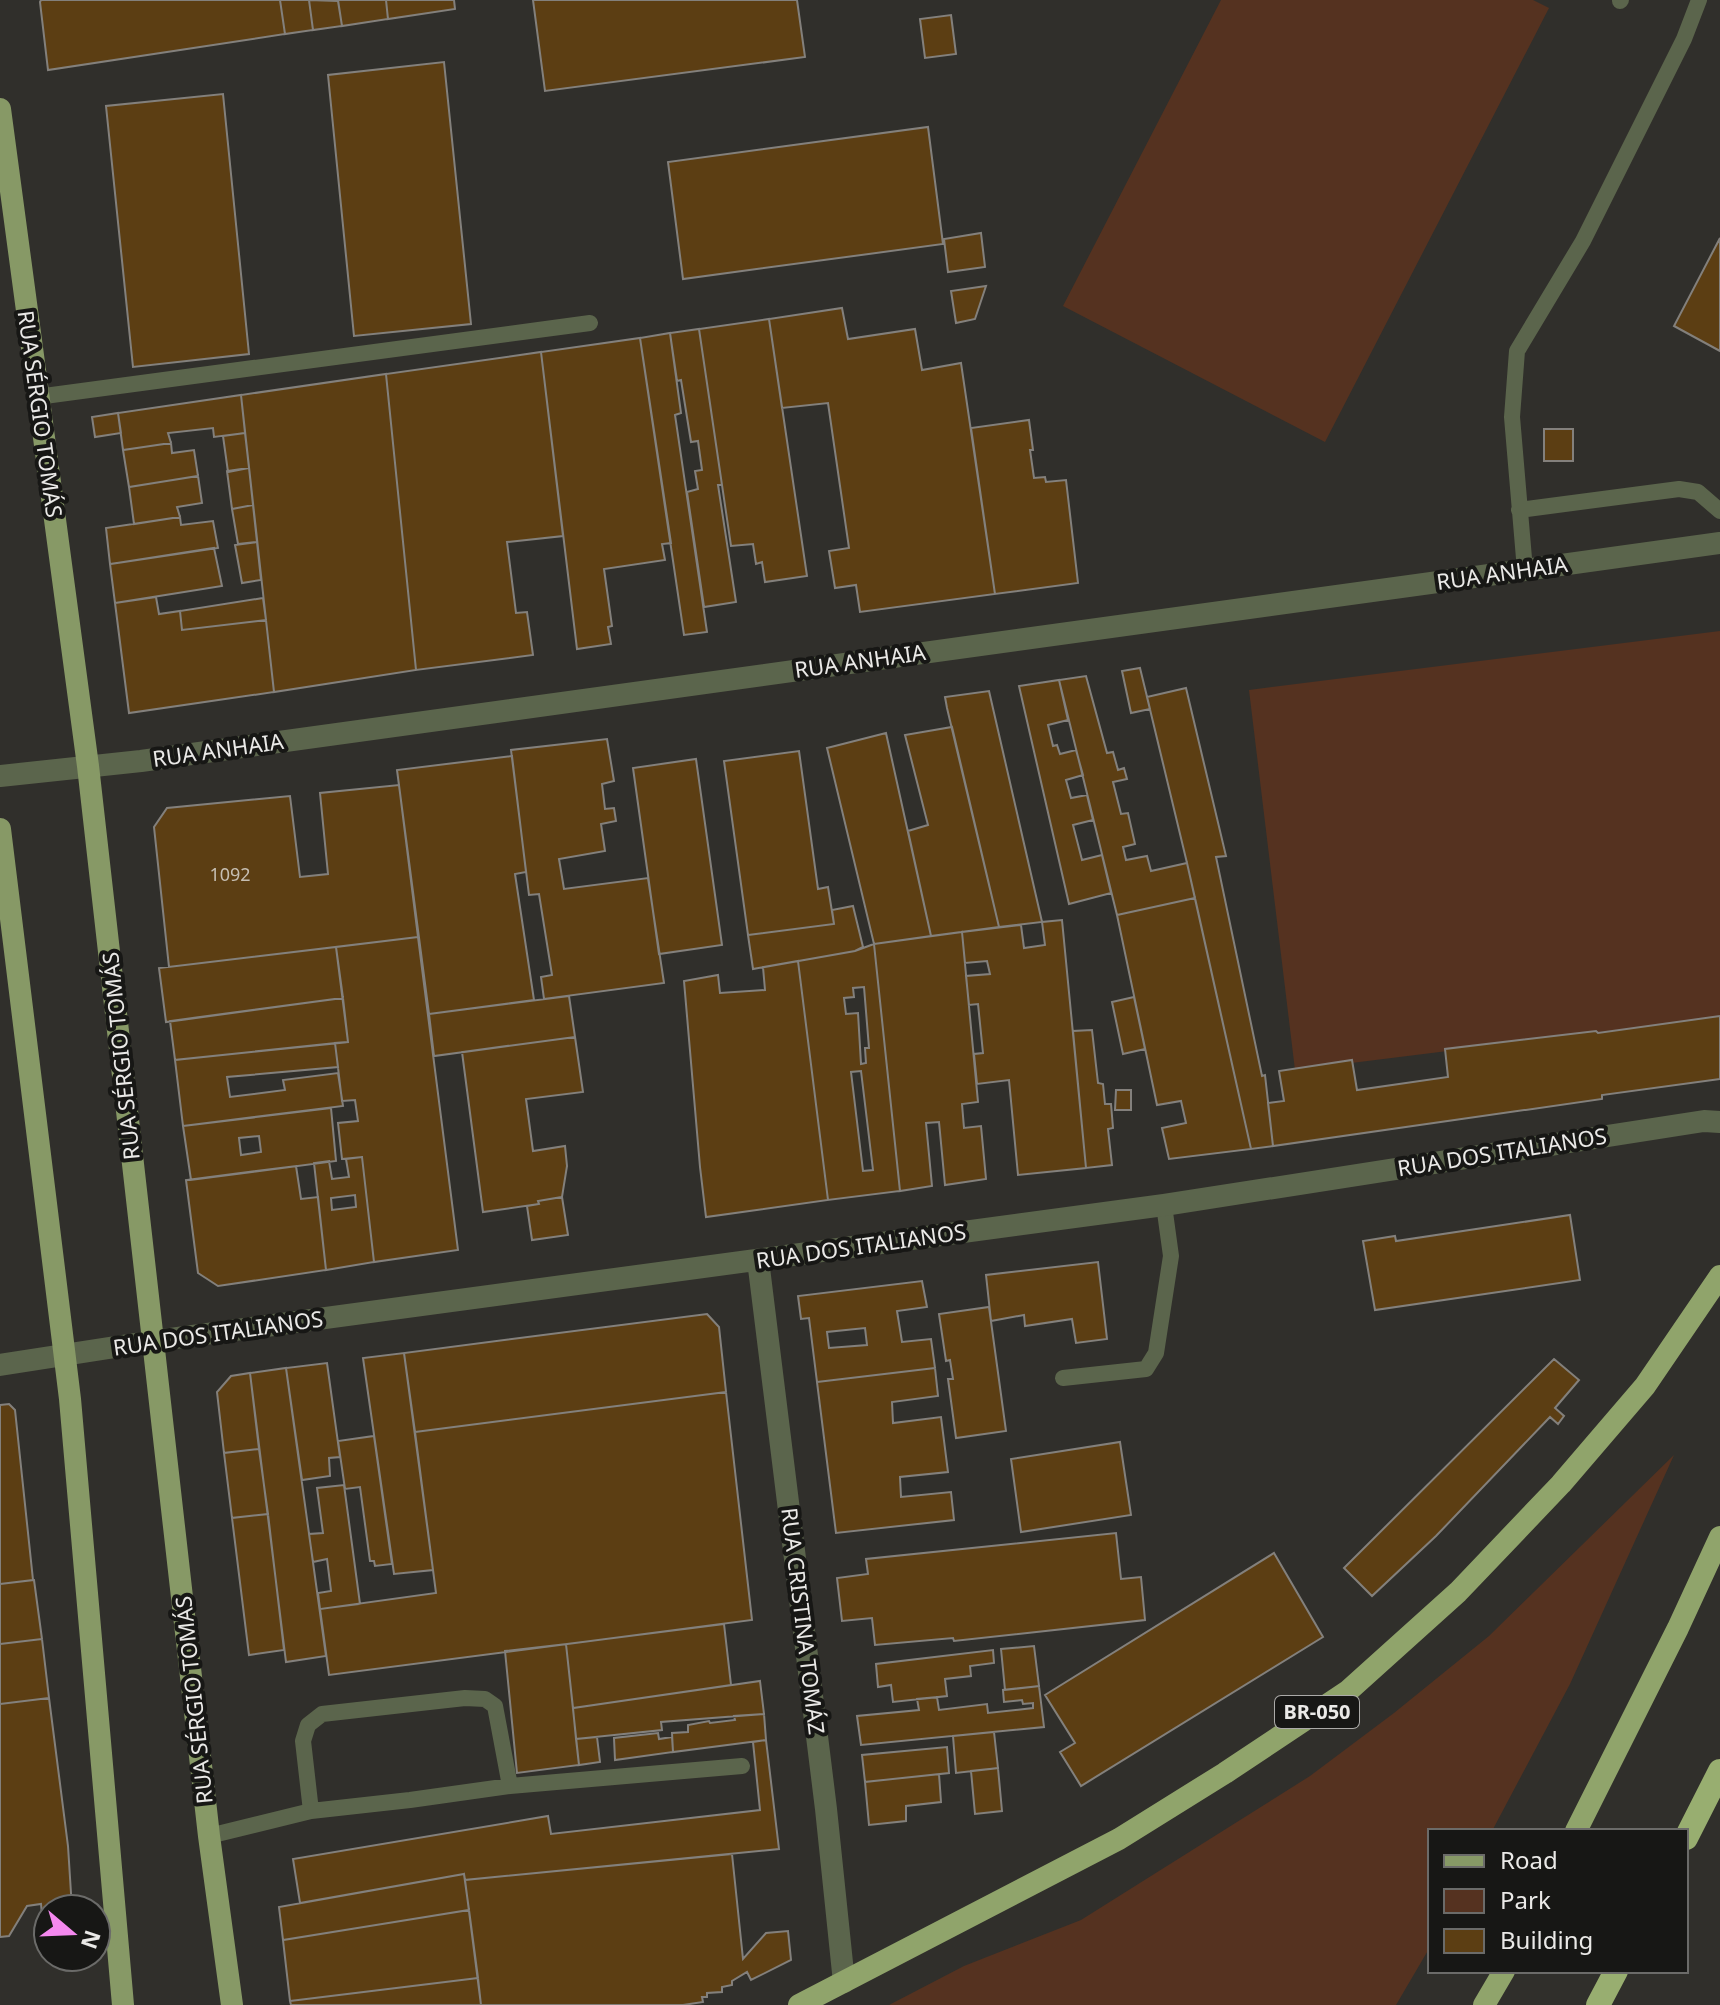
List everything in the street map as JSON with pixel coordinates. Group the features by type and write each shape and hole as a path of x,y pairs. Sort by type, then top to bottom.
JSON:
{"highway":[{"name":"BR-050","path":"799,2005 1119,1839 1348,1691 1458,1592 1561,1484 1645,1386 1720,1276"},
{"path":"1577,1829 1720,1537"},
{"path":"1688,1834 1720,1771"},
{"path":"1484,2005 1503,1973"},
{"path":"1598,2005 1615,1973"}],"main road":[{"name":"RUA SÉRGIO TOMÁS","path":"0,109 88,766 209,1836 232,2005"},
{"path":"0,829 65,1354 123,2005"}],"street":[{"name":"RUA ANHAIA","path":"0,776 188,754 1720,543"},
{"name":"RUA DOS ITALIANOS","path":"0,1365 154,1341 1164,1205 1704,1121 1720,1122"},
{"name":"RUA CRISTINA TOMÁZ","path":"758,1260 826,1809 844,1982"}],"lane":[{"path":"1525,570 1512,417 1517,351 1583,241 1684,39 1699,0"},
{"path":"37,397 590,323"},
{"path":"1519,510 1679,489 1698,492 1720,511"},
{"path":"1063,1378 1146,1369 1156,1353 1171,1256 1164,1205"},
{"path":"311,1811 303,1741 308,1725 322,1714 465,1698 485,1699 495,1706 510,1786"},
{"path":"209,1836 311,1811 510,1786 742,1766"}],"green space":[{"path":"1221,0 1533,0 1549,8 1325,442 1063,306"},
{"path":"1720,631 1720,1017 1295,1070 1249,690"},
{"path":"1674,1455 1570,1684 1493,1829 1428,1829 1428,1950 1396,2005 889,2005 964,1966 1081,1920 1310,1776 1489,1636"}],"building":[{"path":"41,0 280,0 285,34 48,70"},
{"path":"280,0 309,0 313,30 285,34"},
{"path":"309,0 338,1 342,26 313,30"},
{"path":"338,0 386,0 388,19 342,26"},
{"path":"386,0 454,0 455,9 388,19"},
{"path":"533,0 797,0 805,57 545,91"},
{"path":"951,15 956,54 925,58 920,19"},
{"path":"444,62 471,324 354,336 328,75"},
{"path":"223,94 249,354 133,367 106,106"},
{"path":"928,127 943,244 683,279 668,162"},
{"path":"981,233 985,267 948,272 944,239"},
{"path":"1720,238 1720,351 1674,326"},
{"path":"986,286 975,319 956,323 951,291"},
{"path":"842,308 848,339 915,329 922,370 961,363 995,594 860,612 856,585 835,588 829,551 849,548 828,403 782,408 769,319"},
{"path":"769,319 807,576 765,582 762,562 756,564 753,544 731,546 699,329"},
{"path":"699,329 736,602 704,607 687,492 698,489 695,471 702,470 698,441 691,442 670,333"},
{"path":"670,333 681,413 675,415 707,632 684,635 640,338"},
{"path":"640,338 671,543 662,544 665,560 604,569 612,626 608,627 611,644 577,649 541,352"},
{"path":"541,352 563,536 507,542 516,613 527,612 533,655 416,670 386,374"},
{"path":"386,374 416,670 274,692 241,395"},
{"path":"241,395 245,433 214,437 213,428 168,433 171,443 123,450 118,413"},
{"path":"118,413 121,433 95,437 92,417"},
{"path":"1029,420 1034,478 1045,477 1046,482 1066,480 1078,583 995,594 971,428"},
{"path":"1544,429 1573,429 1573,461 1544,461"},
{"path":"245,433 249,468 228,472 223,436"},
{"path":"171,443 172,453 194,450 198,476 129,487 123,450"},
{"path":"249,468 253,505 232,509 227,471"},
{"path":"198,476 202,503 177,507 180,517 134,524 129,487"},
{"path":"253,505 257,542 238,544 232,509"},
{"path":"180,517 181,525 213,521 218,548 110,564 106,528"},
{"path":"257,542 261,580 242,583 235,545"},
{"path":"214,548 222,586 115,603 110,564"},
{"path":"156,597 159,614 180,611 182,630 266,620 274,692 129,713 115,603"},
{"path":"263,598 266,620 182,630 180,611"},
{"path":"1140,668 1150,709 1131,713 1122,671"},
{"path":"1086,676 1107,753 1113,752 1118,770 1124,768 1127,779 1113,782 1121,814 1128,813 1135,844 1123,847 1126,860 1147,856 1151,871 1187,863 1195,898 1117,915 1059,680"},
{"path":"1059,680 1068,720 1048,725 1053,746 1057,745 1060,754 1076,750 1083,775 1066,780 1071,798 1087,795 1093,820 1073,825 1082,860 1102,855 1111,893 1069,904 1019,686"},
{"path":"1186,688 1226,856 1216,857 1262,1076 1265,1075 1273,1146 1251,1149 1147,697"},
{"path":"989,691 1042,922 999,927 947,708 945,697"},
{"path":"952,727 999,927 931,936 908,831 928,825 905,735"},
{"path":"886,733 931,936 874,944 827,748"},
{"path":"607,739 614,781 602,784 605,809 614,808 616,821 601,824 605,851 559,859 564,889 648,878 664,983 544,999 541,977 552,975 539,894 529,895 511,750"},
{"path":"799,751 818,889 828,887 834,924 748,935 724,761"},
{"path":"512,756 526,872 515,874 534,1000 429,1014 397,770"},
{"path":"696,759 722,945 659,954 633,768"},
{"path":"399,785 418,937 169,967 154,827 167,808 290,796 300,877 328,874 320,793"},
{"path":"1195,898 1251,1149 1169,1159 1162,1128 1186,1123 1181,1101 1157,1105 1117,915"},
{"path":"853,906 863,947 753,969 748,935 834,924 832,910"},
{"path":"1062,920 1086,1168 1018,1175 1009,1080 977,1084 974,1054 983,1053 978,1004 969,1005 966,976 990,974 987,961 965,963 962,932 1021,925 1024,948 1045,945 1042,922"},
{"path":"962,932 978,1102 962,1104 964,1128 981,1126 986,1179 945,1185 939,1122 926,1123 932,1186 900,1191 874,944"},
{"path":"418,937 458,1250 374,1262 362,1157 342,1159 338,1123 358,1121 355,1100 342,1101 335,1043 348,1042 336,947"},
{"path":"874,944 900,1191 828,1200 798,961 855,951","holes":["864,987 869,1048 865,1048 866,1063 861,1064 858,1013 846,1014 844,998 854,997 853,988","861,1071 873,1170 863,1171 851,1072"]},
{"path":"336,947 343,998 166,1022 159,968"},
{"path":"798,961 828,1200 706,1217 684,981 718,975 720,993 765,990 763,967"},
{"path":"569,996 575,1037 434,1056 429,1014"},
{"path":"1134,997 1145,1049 1123,1054 1112,1002"},
{"path":"343,998 348,1042 175,1060 170,1021"},
{"path":"1720,1016 1720,1079 1273,1146 1268,1103 1284,1101 1279,1071 1352,1060 1357,1090 1448,1077 1445,1049"},
{"path":"1092,1030 1098,1083 1103,1084 1105,1104 1111,1104 1113,1128 1108,1129 1112,1165 1086,1168 1073,1031"},
{"path":"575,1037 583,1092 526,1099 533,1151 565,1146 567,1166 562,1197 538,1201 539,1204 483,1212 462,1052"},
{"path":"335,1043 338,1067 227,1077 230,1097 285,1090 283,1080 338,1073 343,1106 183,1126 175,1060"},
{"path":"1116,1090 1131,1090 1131,1110 1115,1110"},
{"path":"331,1108 336,1161 191,1180 183,1126","holes":["259,1136 261,1152 241,1155 239,1138"]},
{"path":"362,1157 374,1262 326,1270 314,1163 329,1161 332,1179 349,1177 346,1159","holes":["355,1195 356,1207 332,1210 331,1198"]},
{"path":"296,1166 301,1199 318,1197 326,1270 218,1286 198,1273 186,1180"},
{"path":"562,1197 568,1235 532,1240 527,1206"},
{"path":"1570,1215 1580,1280 1375,1310 1363,1241 1395,1236 1396,1241"},
{"path":"1098,1262 1107,1339 1076,1343 1072,1319 1025,1326 1024,1315 991,1321 986,1275"},
{"path":"922,1281 927,1307 897,1311 902,1342 931,1339 935,1368 817,1382 809,1318 801,1319 798,1296","holes":["865,1328 867,1345 829,1348 827,1332"]},
{"path":"989,1307 1006,1431 956,1438 948,1379 953,1379 950,1360 946,1361 939,1314"},
{"path":"707,1314 719,1327 726,1392 415,1432 404,1353"},
{"path":"404,1353 433,1570 394,1574 363,1358"},
{"path":"1554,1359 1579,1380 1555,1408 1564,1416 1558,1424 1550,1417 1436,1536 1372,1596 1344,1568"},
{"path":"327,1363 340,1457 329,1458 330,1476 302,1480 286,1368"},
{"path":"286,1368 326,1656 286,1662 250,1373"},
{"path":"935,1368 938,1396 892,1402 893,1423 941,1417 948,1472 900,1477 901,1497 951,1492 954,1520 836,1533 817,1382"},
{"path":"250,1373 259,1449 224,1453 217,1392 231,1376"},
{"path":"726,1392 752,1620 329,1675 320,1609 436,1593 415,1432"},
{"path":"9,1404 15,1410 33,1580 0,1584 0,1405"},
{"path":"374,1436 392,1564 375,1566 374,1561 370,1561 360,1487 345,1489 338,1441"},
{"path":"1120,1442 1131,1515 1021,1532 1011,1459"},
{"path":"259,1449 268,1514 232,1518 224,1453"},
{"path":"344,1485 360,1604 320,1609 318,1593 331,1591 327,1559 313,1562 309,1534 323,1533 317,1488"},
{"path":"268,1514 284,1650 249,1655 232,1518"},
{"path":"1116,1533 1121,1579 1141,1577 1145,1620 954,1641 953,1638 875,1645 872,1618 842,1621 837,1578 868,1574 866,1559"},
{"path":"1274,1553 1323,1637 1081,1786 1060,1752 1075,1743 1045,1695"},
{"path":"34,1580 42,1639 0,1644 0,1584"},
{"path":"724,1624 731,1685 573,1708 566,1644"},
{"path":"42,1639 49,1698 0,1704 0,1644"},
{"path":"566,1644 579,1765 517,1773 505,1651"},
{"path":"1034,1646 1039,1686 1005,1690 1001,1649"},
{"path":"993,1650 994,1663 970,1666 971,1676 945,1679 947,1696 893,1702 891,1685 878,1687 876,1664"},
{"path":"760,1681 764,1714 661,1722 662,1730 576,1739 573,1708"},
{"path":"1039,1686 1044,1727 861,1745 857,1716 919,1710 917,1699 937,1697 939,1710 987,1704 988,1713 1033,1708 1033,1703 1023,1704 1022,1700 1004,1702 1003,1690"},
{"path":"49,1698 71,1893 32,1893 32,1905 27,1906 9,1936 0,1937 0,1704"},
{"path":"764,1714 766,1740 673,1752 672,1733 688,1732 688,1725"},
{"path":"994,1732 998,1768 956,1773 953,1736"},
{"path":"658,1733 659,1739 672,1737 673,1752 615,1760 614,1738"},
{"path":"597,1737 600,1762 579,1765 576,1739"},
{"path":"766,1740 779,1849 465,1880 464,1874 300,1903 293,1859 548,1816 551,1834 760,1810 753,1742"},
{"path":"947,1747 949,1773 865,1782 862,1755"},
{"path":"998,1768 1002,1811 975,1814 971,1771"},
{"path":"939,1774 941,1802 906,1806 906,1821 869,1825 865,1782"},
{"path":"732,1854 743,1959 766,1933 788,1931 791,1960 751,1980 747,1972 732,1981 732,1985 722,1987 722,1992 707,1993 707,1997 702,1997 703,2002 683,2005 481,2005 465,1880"},
{"path":"464,1874 469,1910 283,1940 279,1907"},
{"path":"469,1910 478,1978 290,2001 283,1940"},
{"path":"478,1978 481,2005 291,2005 290,2001"}]}
